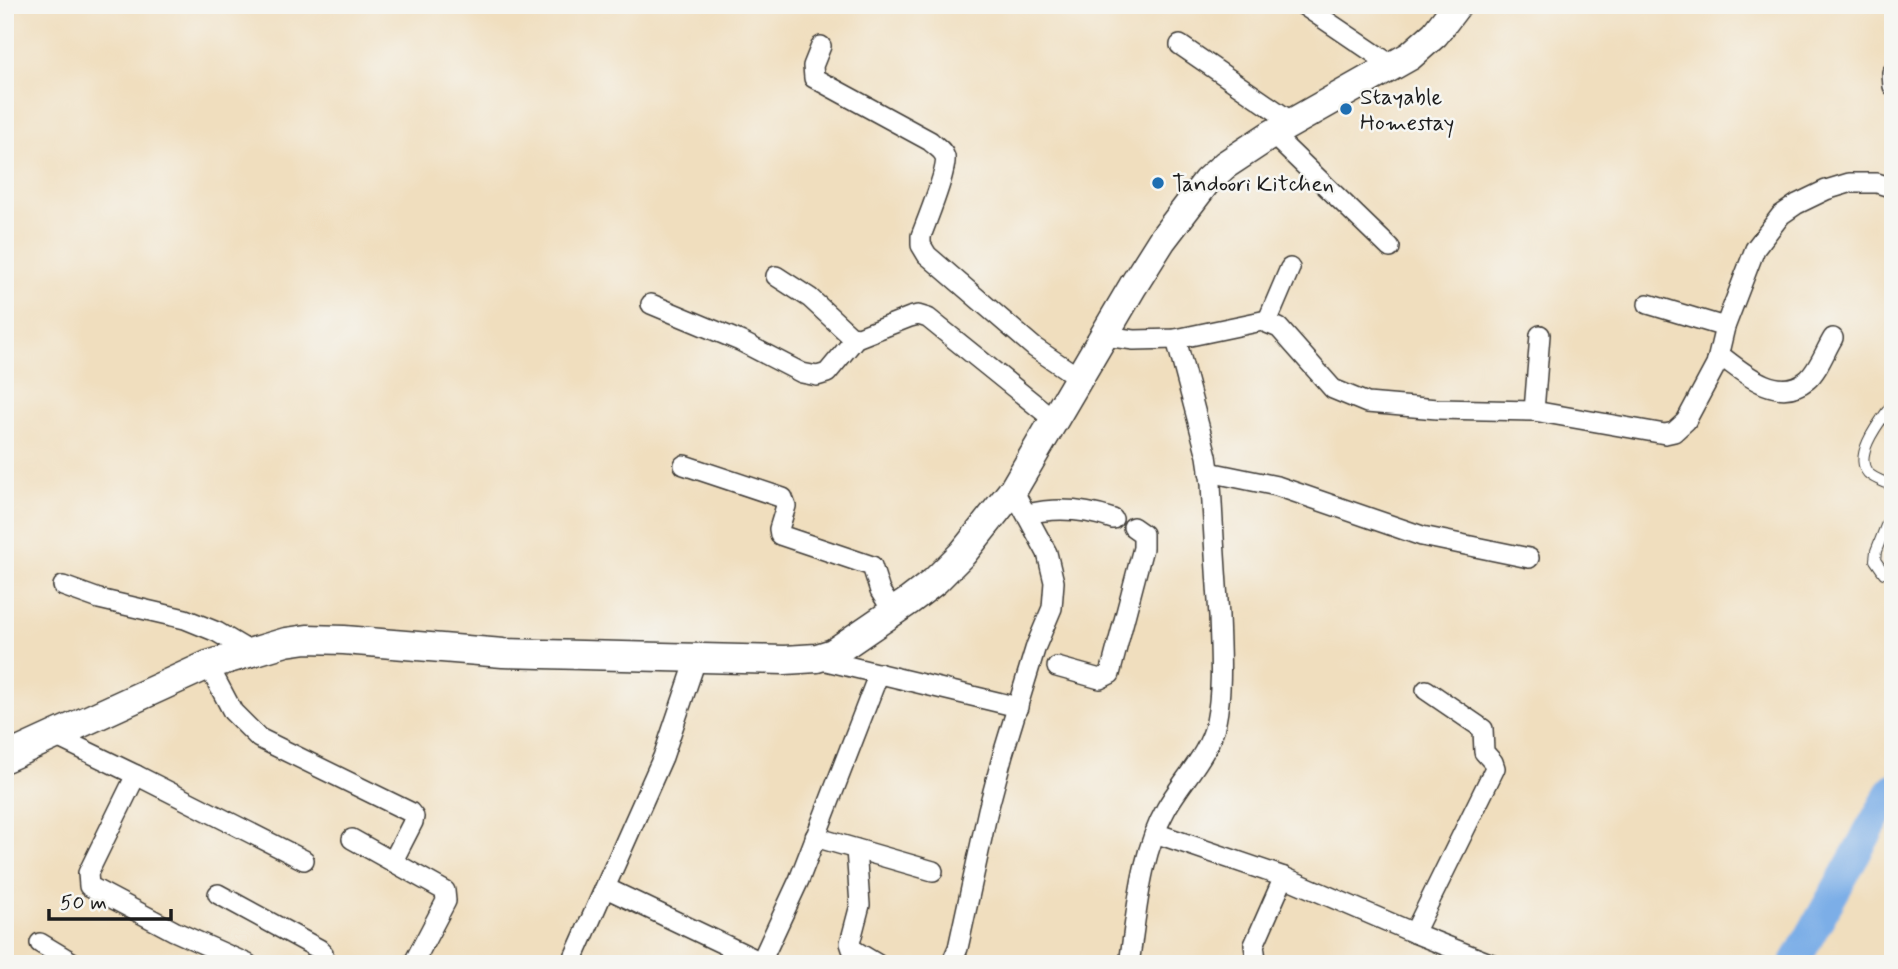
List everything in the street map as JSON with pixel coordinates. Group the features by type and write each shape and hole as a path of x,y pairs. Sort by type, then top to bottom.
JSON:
{"street":[{"path":"1303,5 1393,66"},
{"path":"817,659 833,653 894,613 935,581 1013,490 1133,286 1191,199 1226,165 1282,128 1410,56 1435,34 1457,5"},
{"path":"1180,45 1282,128 1390,248"},
{"path":"821,46 813,66 814,78 930,141 944,155 946,160 943,174 921,236 921,245 927,256 1035,348 1079,377"},
{"path":"1105,336 1144,340 1176,339 1253,321 1268,322 1279,328 1321,379 1333,389 1367,403 1437,409 1534,411 1665,434 1674,432 1685,421 1720,355 1725,327 1755,249 1781,215 1826,190 1849,183 1877,183 1893,188"},
{"path":"1268,322 1290,268"},
{"path":"776,276 810,298 845,333 856,338"},
{"path":"652,304 811,375 827,373 856,338 900,320 924,316 1053,419"},
{"path":"1648,304 1725,327"},
{"path":"1534,411 1540,335"},
{"path":"1720,355 1763,385 1788,388 1808,380 1833,338"},
{"path":"1129,964 1144,867 1155,833 1166,809 1206,748 1216,722 1220,647 1209,472 1176,339"},
{"path":"684,465 783,498 786,506 779,529 780,535 872,566 880,591 894,613"},
{"path":"1209,472 1277,486 1422,536 1529,558"},
{"path":"951,964 958,948 988,810 1036,646 1052,608 1054,582 1047,553 1013,490"},
{"path":"1027,514 1060,509 1113,519"},
{"path":"1057,667 1100,679 1110,674 1143,548 1143,534 1133,527"},
{"path":"63,586 99,599 170,614 194,622 249,651"},
{"path":"5,758 208,665 249,651 307,639 503,653 817,659 1018,707"},
{"path":"572,964 663,757 697,657"},
{"path":"208,665 233,712 259,738 410,812 414,822 393,861"},
{"path":"606,888 761,963 782,921 879,673"},
{"path":"1414,933 1495,768 1483,752 1483,729 1426,690"},
{"path":"53,735 304,860"},
{"path":"136,775 88,873 89,886 174,931 248,964"},
{"path":"1155,833 1284,877 1492,964"},
{"path":"815,837 933,871"},
{"path":"352,839 441,887 447,897 413,964"},
{"path":"856,849 860,905 850,943 852,949 877,964"},
{"path":"1261,964 1256,959 1254,945 1284,877"},
{"path":"218,894 319,949 323,953 319,964"},
{"path":"40,943 75,964"}],"lane":[{"path":"1893,403 1866,444 1863,458 1870,475 1893,486"},
{"path":"1893,508 1875,560 1884,573 1893,576"}],"waterway":[{"path":"1794,964 1893,788"}],"place":[{"name":"Stayable Homestay","path":"1346,109"},
{"name":"Tandoori Kitchen","path":"1158,183"}]}
